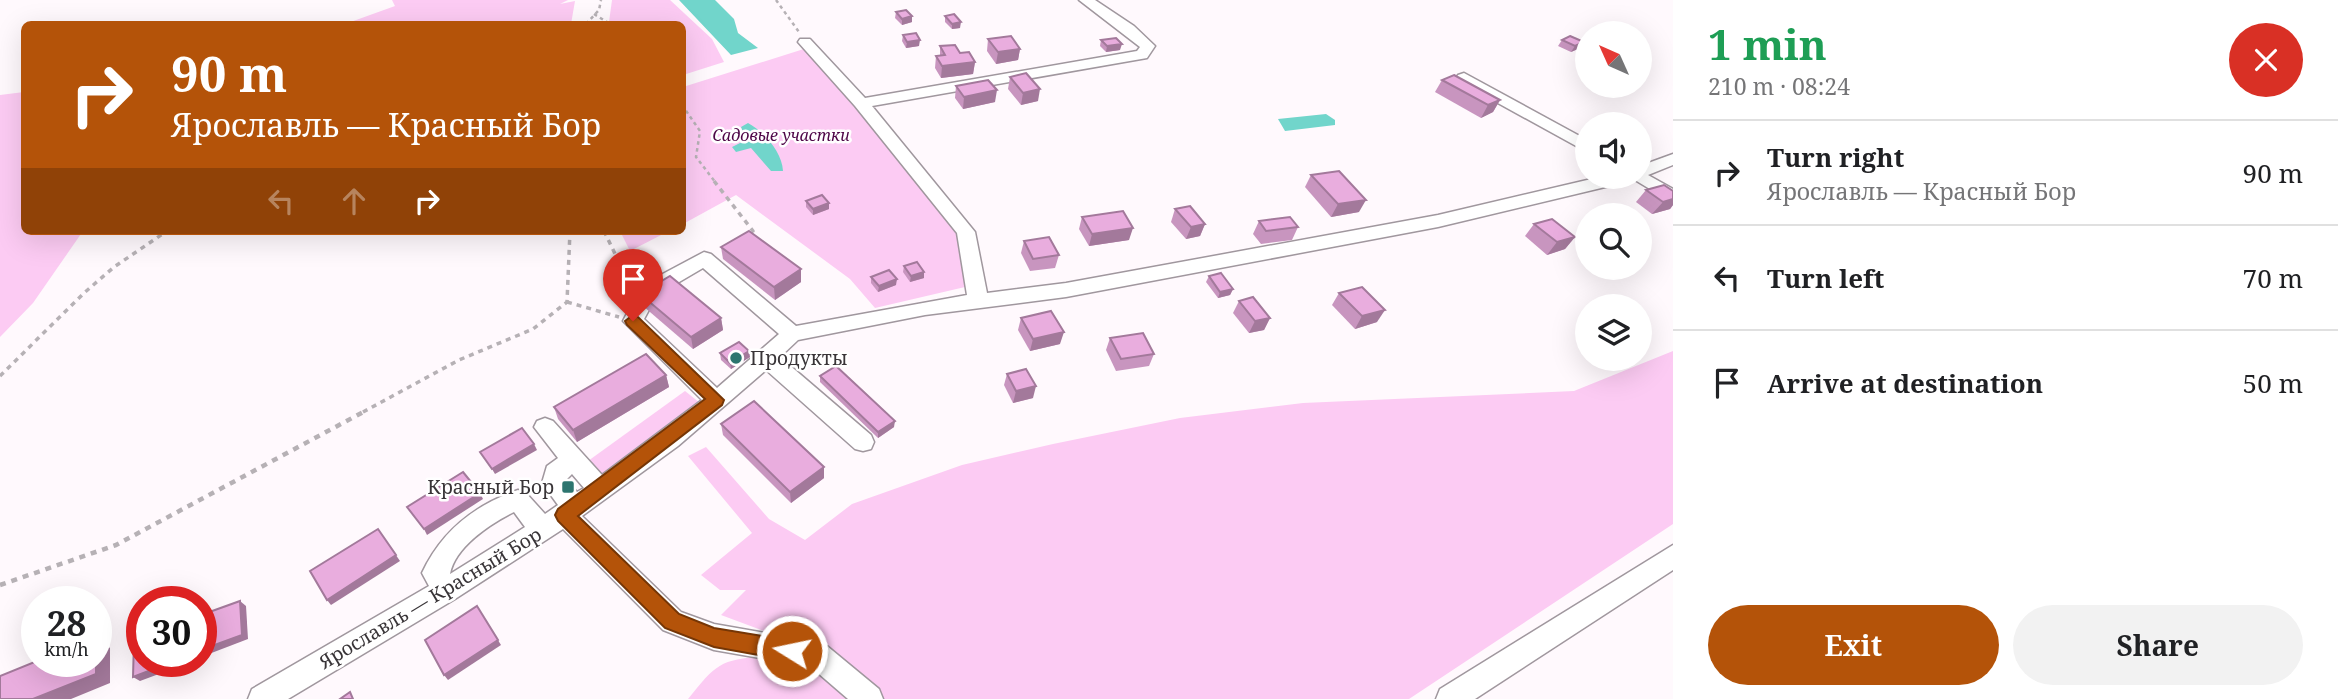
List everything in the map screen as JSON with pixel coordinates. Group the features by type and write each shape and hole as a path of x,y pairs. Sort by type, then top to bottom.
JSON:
{"street":[{"path":"861,103 1142,55 1148,46 1129,29 1086,0"},
{"path":"805,42 861,103 967,232 978,301"},
{"path":"1464,78 1575,141"},
{"path":"1652,168 1673,159"},
{"path":"1652,183 1673,197"},
{"path":"716,400 633,321 649,290 704,259 792,334 925,308 1066,290 1438,221 1575,188"},
{"name":"Ярославль — Красный Бор","path":"262,699 446,591 561,517 716,400 792,334"},
{"path":"767,358 863,442"},
{"path":"545,427 600,489"},
{"path":"561,517 554,483 555,473 574,460"},
{"path":"446,591 435,573 443,556 472,524 500,506 518,500 561,517 672,621 714,637 817,655 869,699"},
{"path":"1450,699 1673,556"}],"path":[{"path":"589,21 601,0"},
{"path":"776,0 805,42"},
{"path":"594,15 605,21"},
{"path":"686,111 699,131 696,157 753,230 743,236"},
{"path":"0,376 65,309 116,266 152,245 163,235"},
{"path":"0,585 116,545 459,360 533,329 566,302 570,235"},
{"path":"566,302 633,321 632,289 606,235"}],"green space":[{"path":"392,0 568,0 560,4 575,1 572,21 353,21 395,6"},
{"path":"612,0 670,0 712,39 724,62 686,74 686,21 609,21"},
{"name":"Садовые участки","path":"807,48 961,238 965,287 875,308 850,279 736,195 686,222 686,86"},
{"path":"21,92 21,235 80,235 33,303 0,337 0,95"},
{"path":"622,235 661,235 630,251"},
{"path":"1673,351 1673,524 1409,699 881,699 780,637 721,615 746,590 720,590 701,575 752,533 688,456 706,447 769,519 805,540 852,504 962,465 1053,444 1180,418 1303,403 1574,391 1624,371 1652,371 1652,359"},
{"path":"685,391 700,403 602,475 588,461"},
{"path":"767,656 828,678 854,699 688,699 720,666 739,659"}],"shaded area":[{"path":"679,0 715,0 734,19 738,33 758,48 731,55"},
{"path":"1326,114 1335,120 1335,125 1285,131 1278,119"},
{"path":"748,123 771,143 783,171 771,171 751,148 736,152 732,147 746,140 741,127"}],"building":[{"path":"906,10 912,16 902,19 896,12"},
{"path":"954,14 961,22 952,24 945,16"},
{"path":"916,33 920,40 907,42 903,35"},
{"path":"1011,36 1020,49 998,52 988,39"},
{"path":"1570,36 1575,38 1575,46 1562,40"},
{"path":"1116,38 1122,44 1107,46 1101,40"},
{"path":"955,45 960,53 969,52 975,62 942,66 936,56 945,55 940,46"},
{"path":"1026,73 1040,89 1023,93 1010,77"},
{"path":"1454,75 1500,100 1488,105 1442,80"},
{"path":"988,80 997,90 964,97 956,86"},
{"path":"1339,171 1366,200 1338,204 1311,175"},
{"path":"1664,185 1673,191 1673,199 1663,202 1646,190"},
{"path":"822,195 829,203 813,209 806,201"},
{"path":"1190,206 1205,224 1191,227 1175,209"},
{"path":"1123,211 1133,228 1092,234 1082,217"},
{"path":"1290,217 1298,227 1266,231 1259,221"},
{"path":"1552,219 1575,237 1557,242 1534,224"},
{"path":"749,231 801,269 774,287 721,247"},
{"path":"1049,237 1059,255 1033,259 1024,241"},
{"path":"917,262 924,272 911,276 904,266"},
{"path":"889,270 897,279 879,286 871,277"},
{"path":"1221,273 1233,289 1220,292 1209,276"},
{"path":"670,276 721,318 691,337 640,294"},
{"path":"1362,287 1385,310 1362,316 1339,293"},
{"path":"1253,297 1270,318 1255,321 1239,301"},
{"path":"1051,311 1064,332 1033,339 1021,318"},
{"path":"1143,333 1154,354 1121,359 1110,338"},
{"path":"739,342 749,351 730,363 720,353"},
{"path":"646,354 666,375 573,430 554,407"},
{"path":"836,366 895,421 878,432 820,376"},
{"path":"1026,369 1036,386 1016,391 1007,374"},
{"path":"754,401 824,467 790,492 721,424"},
{"path":"522,428 534,444 492,469 480,452"},
{"path":"463,472 480,493 424,529 407,507"},
{"path":"378,529 396,555 327,600 310,571"},
{"path":"240,601 242,635 217,644 217,609"},
{"path":"477,606 498,640 444,675 425,640"},
{"path":"21,667 21,677 88,677 33,699 0,699 0,676"},
{"path":"350,692 353,699 340,699"}],"place":[{"name":"Продукты","path":"736,358"},
{"name":"Красный Бор","path":"568,487"}],"route":[{"path":"633,321 716,400 565,515 672,621 714,637 792,651"}]}
